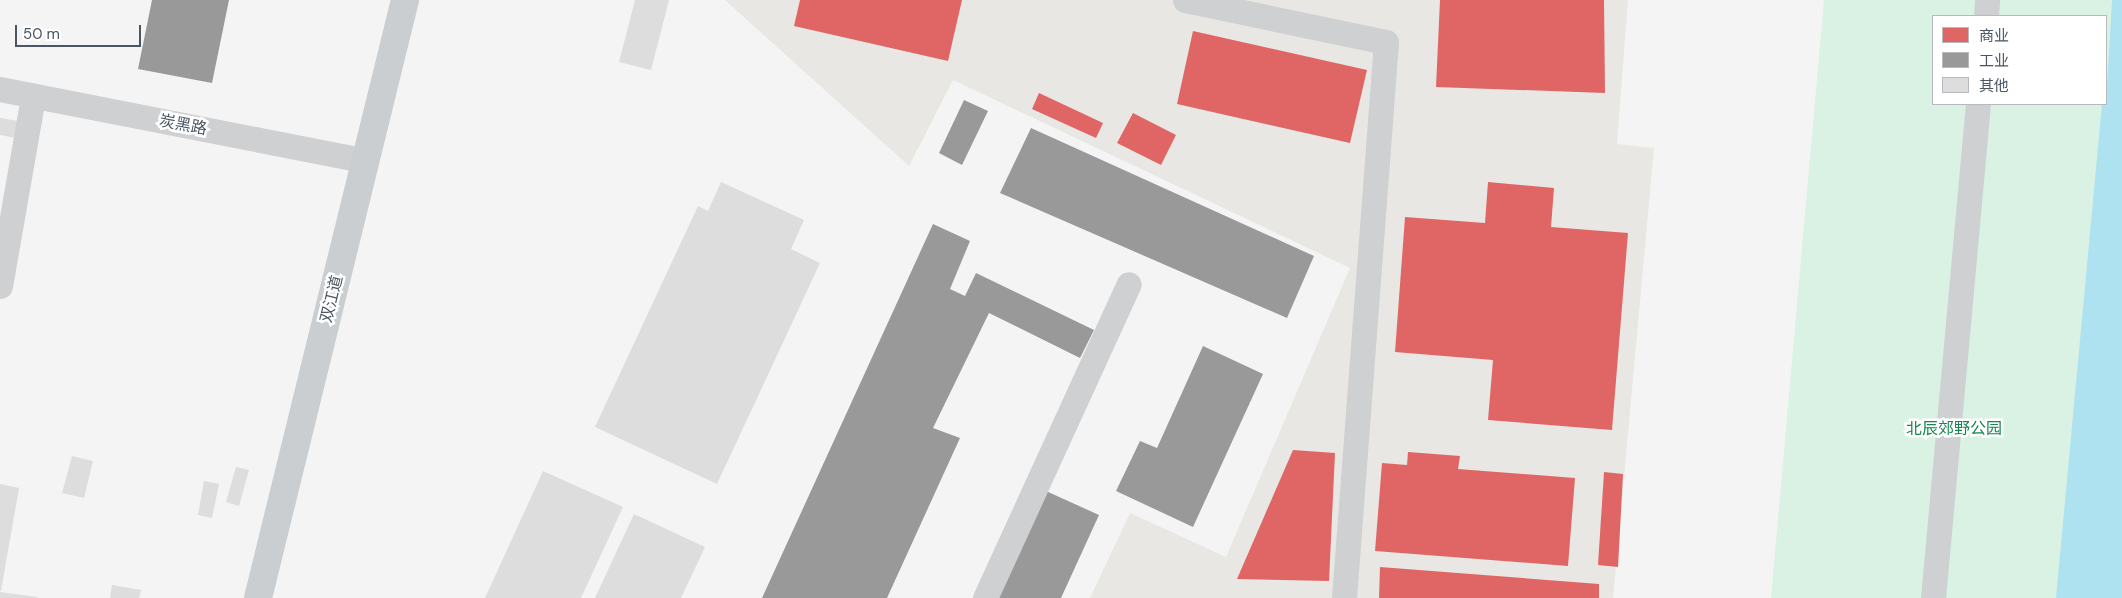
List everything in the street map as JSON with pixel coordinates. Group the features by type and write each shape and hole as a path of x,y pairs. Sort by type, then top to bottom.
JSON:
{"main road":[{"name":"双江道","path":"258,598 406,0"}],"street":[{"path":"1185,0 1386,42 1344,598"},
{"path":"1986,15 1987,0"},
{"name":"炭黑路","path":"0,90 366,162"},
{"path":"0,286 33,96"},
{"path":"1933,598 1978,105"},
{"path":"985,598 1129,284"}],"shaded area":[{"path":"725,0 1628,0 1617,144 1654,148 1613,598 1090,598 1130,513 1226,557 1350,268 953,80 909,166"}],"green space":[{"name":"北辰郊野公园","path":"1824,0 2122,0 2122,598 1771,598"}],"water":[{"path":"2112,0 2122,0 2122,598 2056,598 2102,105 2107,105"}],"building: 商业":[{"path":"800,0 962,0 948,61 794,26"},
{"path":"1440,0 1604,0 1605,93 1436,87"},
{"path":"1193,31 1367,70 1350,143 1177,104"},
{"path":"1039,93 1103,123 1096,138 1032,109"},
{"path":"1133,113 1176,135 1161,165 1117,143"},
{"path":"1488,182 1554,188 1551,227 1628,233 1612,430 1488,420 1493,360 1395,352 1405,217 1485,223"},
{"path":"1293,450 1335,453 1329,581 1237,579"},
{"path":"1408,452 1460,456 1458,469 1575,478 1568,566 1375,551 1382,463 1407,465"},
{"path":"1604,472 1623,474 1618,567 1598,565"},
{"path":"1380,567 1599,584 1599,598 1379,598"}],"building: 工业":[{"path":"152,0 229,0 212,83 138,69"},
{"path":"964,100 988,111 962,165 939,153"},
{"path":"1031,128 1314,256 1287,318 1000,193"},
{"path":"933,224 970,241 950,289 965,296 976,273 1094,330 1080,358 989,313 933,428 960,438 887,598 762,598"},
{"path":"1203,346 1263,374 1193,527 1116,491 1140,441 1157,448"},
{"path":"1046,491 1099,515 1061,598 996,598"}],"building: 其他":[{"path":"635,0 669,0 651,70 619,62"},
{"path":"0,118 18,121 16,138 0,135"},
{"path":"721,182 804,220 791,249 820,263 717,484 595,427 698,206 708,211"},
{"path":"72,456 93,461 84,498 62,493"},
{"path":"236,467 249,470 239,506 226,502"},
{"path":"543,471 623,507 581,598 485,598"},
{"path":"204,481 219,484 212,518 198,515"},
{"path":"0,484 19,488 1,591 0,591"},
{"path":"634,514 705,547 681,598 595,598"},
{"path":"112,585 141,590 139,598 110,598"},
{"path":"0,592 38,597 0,598"}]}
